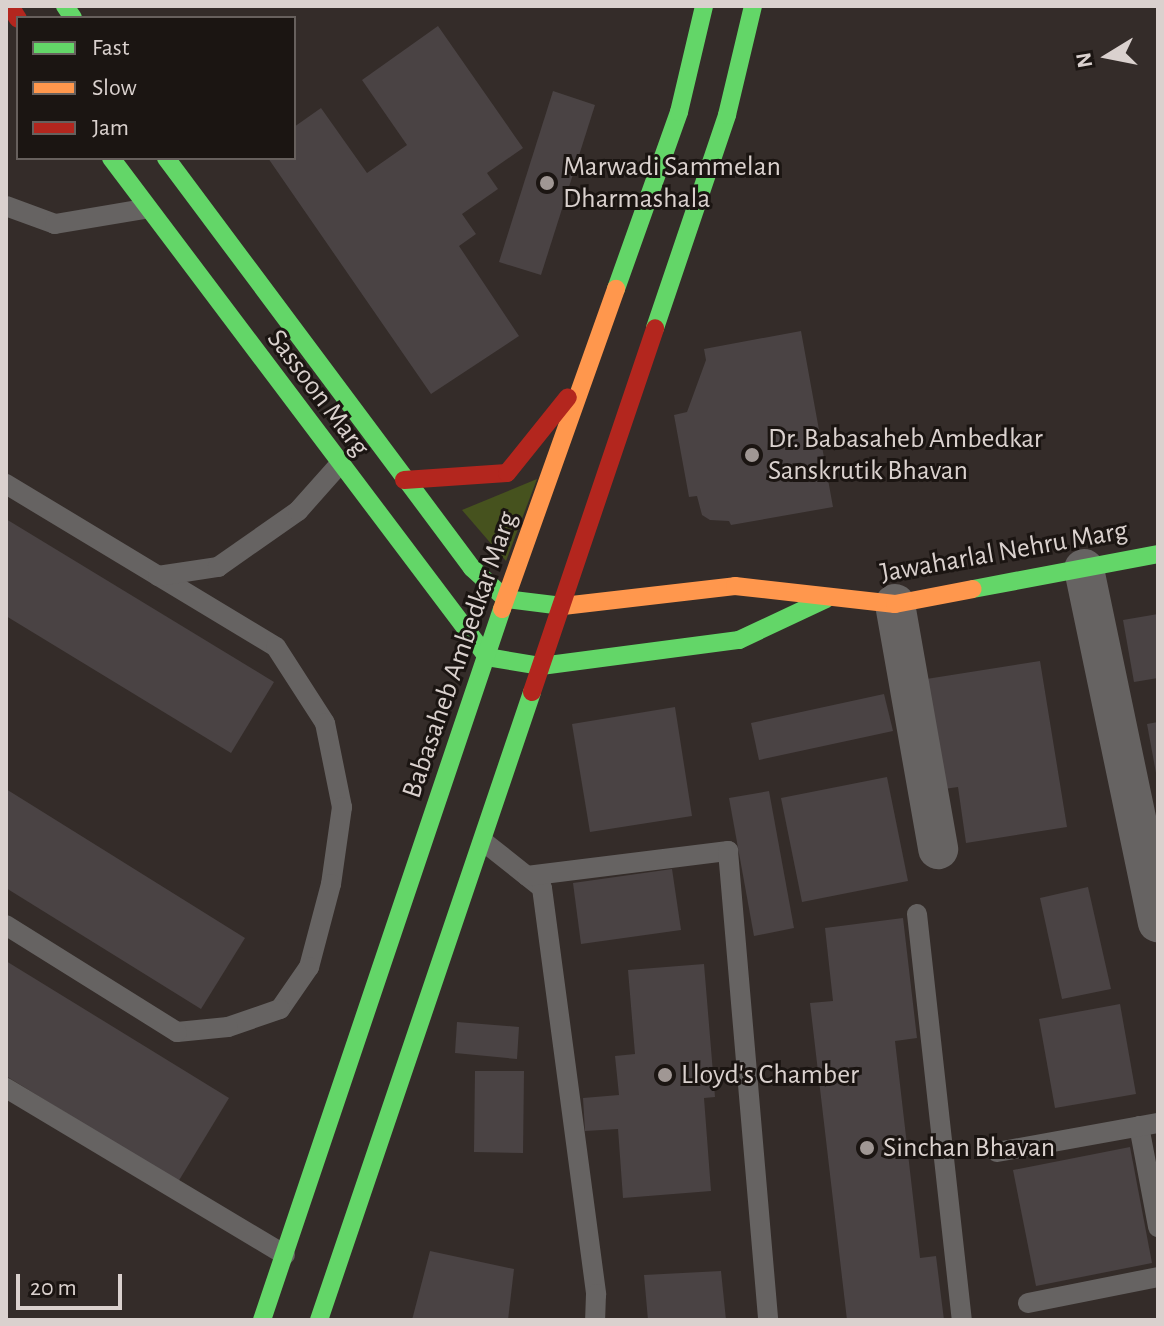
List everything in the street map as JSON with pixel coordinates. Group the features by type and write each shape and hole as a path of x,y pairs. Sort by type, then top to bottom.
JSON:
{"main road":[{"name":"Babasaheb Ambedkar Marg","path":"262,1320 506,599 592,367 679,112 704,6"},
{"path":"319,1320 484,842 727,115 753,6"},
{"name":"Sassoon Marg","path":"112,160 145,209 338,466 487,657"},
{"name":"Sassoon Marg","path":"167,160 404,480 472,568 506,599"},
{"path":"404,480 507,473 592,367"},
{"name":"Jawaharlal Nehru Marg","path":"487,657 541,666 739,640 826,599 895,604 1158,554"},
{"path":"506,599 563,606 735,586 826,599"}],"street":[{"path":"1084,569 1158,922"},
{"path":"895,604 938,849"}],"lane":[{"path":"6,206 55,224 145,209"},
{"path":"158,576 218,567 298,511 338,466"},
{"path":"6,484 276,647 325,723 342,807 331,884 309,967 280,1009 228,1027 177,1032 6,925"},
{"path":"484,842 542,888 596,1294 595,1320"},
{"path":"527,876 728,851 768,1320"},
{"path":"917,914 962,1320"},
{"path":"6,1088 285,1255"},
{"path":"997,1152 1148,1124 1158,1227"},
{"path":"1028,1303 1158,1277"}],"green space":[{"path":"537,479 506,561 462,510"}],"building":[{"path":"438,26 523,148 487,173 498,189 462,214 476,234 459,246 519,336 431,394 269,160 296,160 296,126 321,108 367,173 407,145 362,80"},
{"name":"Marwadi Sammelan Dharmashala","path":"553,91 595,105 541,275 499,262"},
{"name":"Dr. Babasaheb Ambedkar Sanskrutik Bhavan","path":"801,331 833,507 731,525 729,521 710,520 702,515 697,496 689,497 674,415 687,412 706,360 704,349"},
{"path":"6,519 274,682 231,753 6,616"},
{"path":"1158,614 1158,678 1134,682 1123,620"},
{"path":"1040,661 1067,827 966,843 958,787 937,790 920,680"},
{"path":"884,694 893,731 759,760 751,723"},
{"path":"675,707 692,816 590,832 572,724"},
{"path":"1158,722 1158,772 1156,773 1147,724"},
{"path":"887,777 908,881 802,902 781,798"},
{"path":"6,789 245,938 201,1009 6,888"},
{"path":"769,791 794,928 754,936 729,798"},
{"path":"672,869 681,930 581,944 573,883"},
{"path":"1088,887 1111,989 1062,999 1040,898"},
{"name":"Sinchan Bhavan","path":"903,918 917,1038 895,1041 920,1258 936,1256 944,1320 847,1320 810,1003 833,1001 825,928"},
{"path":"6,961 229,1098 178,1182 6,1076"},
{"name":"Lloyd's Chamber","path":"704,964 715,1097 704,1098 711,1191 623,1198 618,1129 585,1131 583,1098 619,1095 615,1056 635,1054 628,970"},
{"path":"1120,1004 1136,1094 1055,1108 1039,1019"},
{"path":"457,1022 519,1027 517,1059 455,1053"},
{"path":"475,1071 524,1071 523,1153 474,1152"},
{"path":"1130,1147 1152,1263 1036,1286 1013,1170"},
{"path":"430,1251 514,1269 508,1320 412,1320"},
{"path":"721,1271 726,1320 648,1320 644,1275"}],"traffic: fast":[{"path":"65,6 72,16"},
{"path":"616,289 679,112 704,6"},
{"path":"655,328 727,115 753,6"},
{"path":"113,160 487,657 541,666"},
{"path":"167,160 472,568 506,599 563,606"},
{"path":"973,589 1158,554"},
{"path":"541,666 739,640 826,599"},
{"path":"262,1320 502,609"},
{"path":"319,1320 532,692"}],"traffic: slow":[{"path":"502,609 616,289"},
{"path":"563,606 735,586 895,604 973,589"}],"traffic: jam":[{"path":"10,6 16,16"},
{"path":"532,692 655,328"},
{"path":"404,480 507,473 568,397"}],"place":[{"name":"Marwadi Sammelan Dharmashala","path":"547,183"},
{"name":"Dr. Babasaheb Ambedkar Sanskrutik Bhavan","path":"752,455"},
{"name":"Lloyd's Chamber","path":"665,1075"},
{"name":"Sinchan Bhavan","path":"867,1148"}]}
